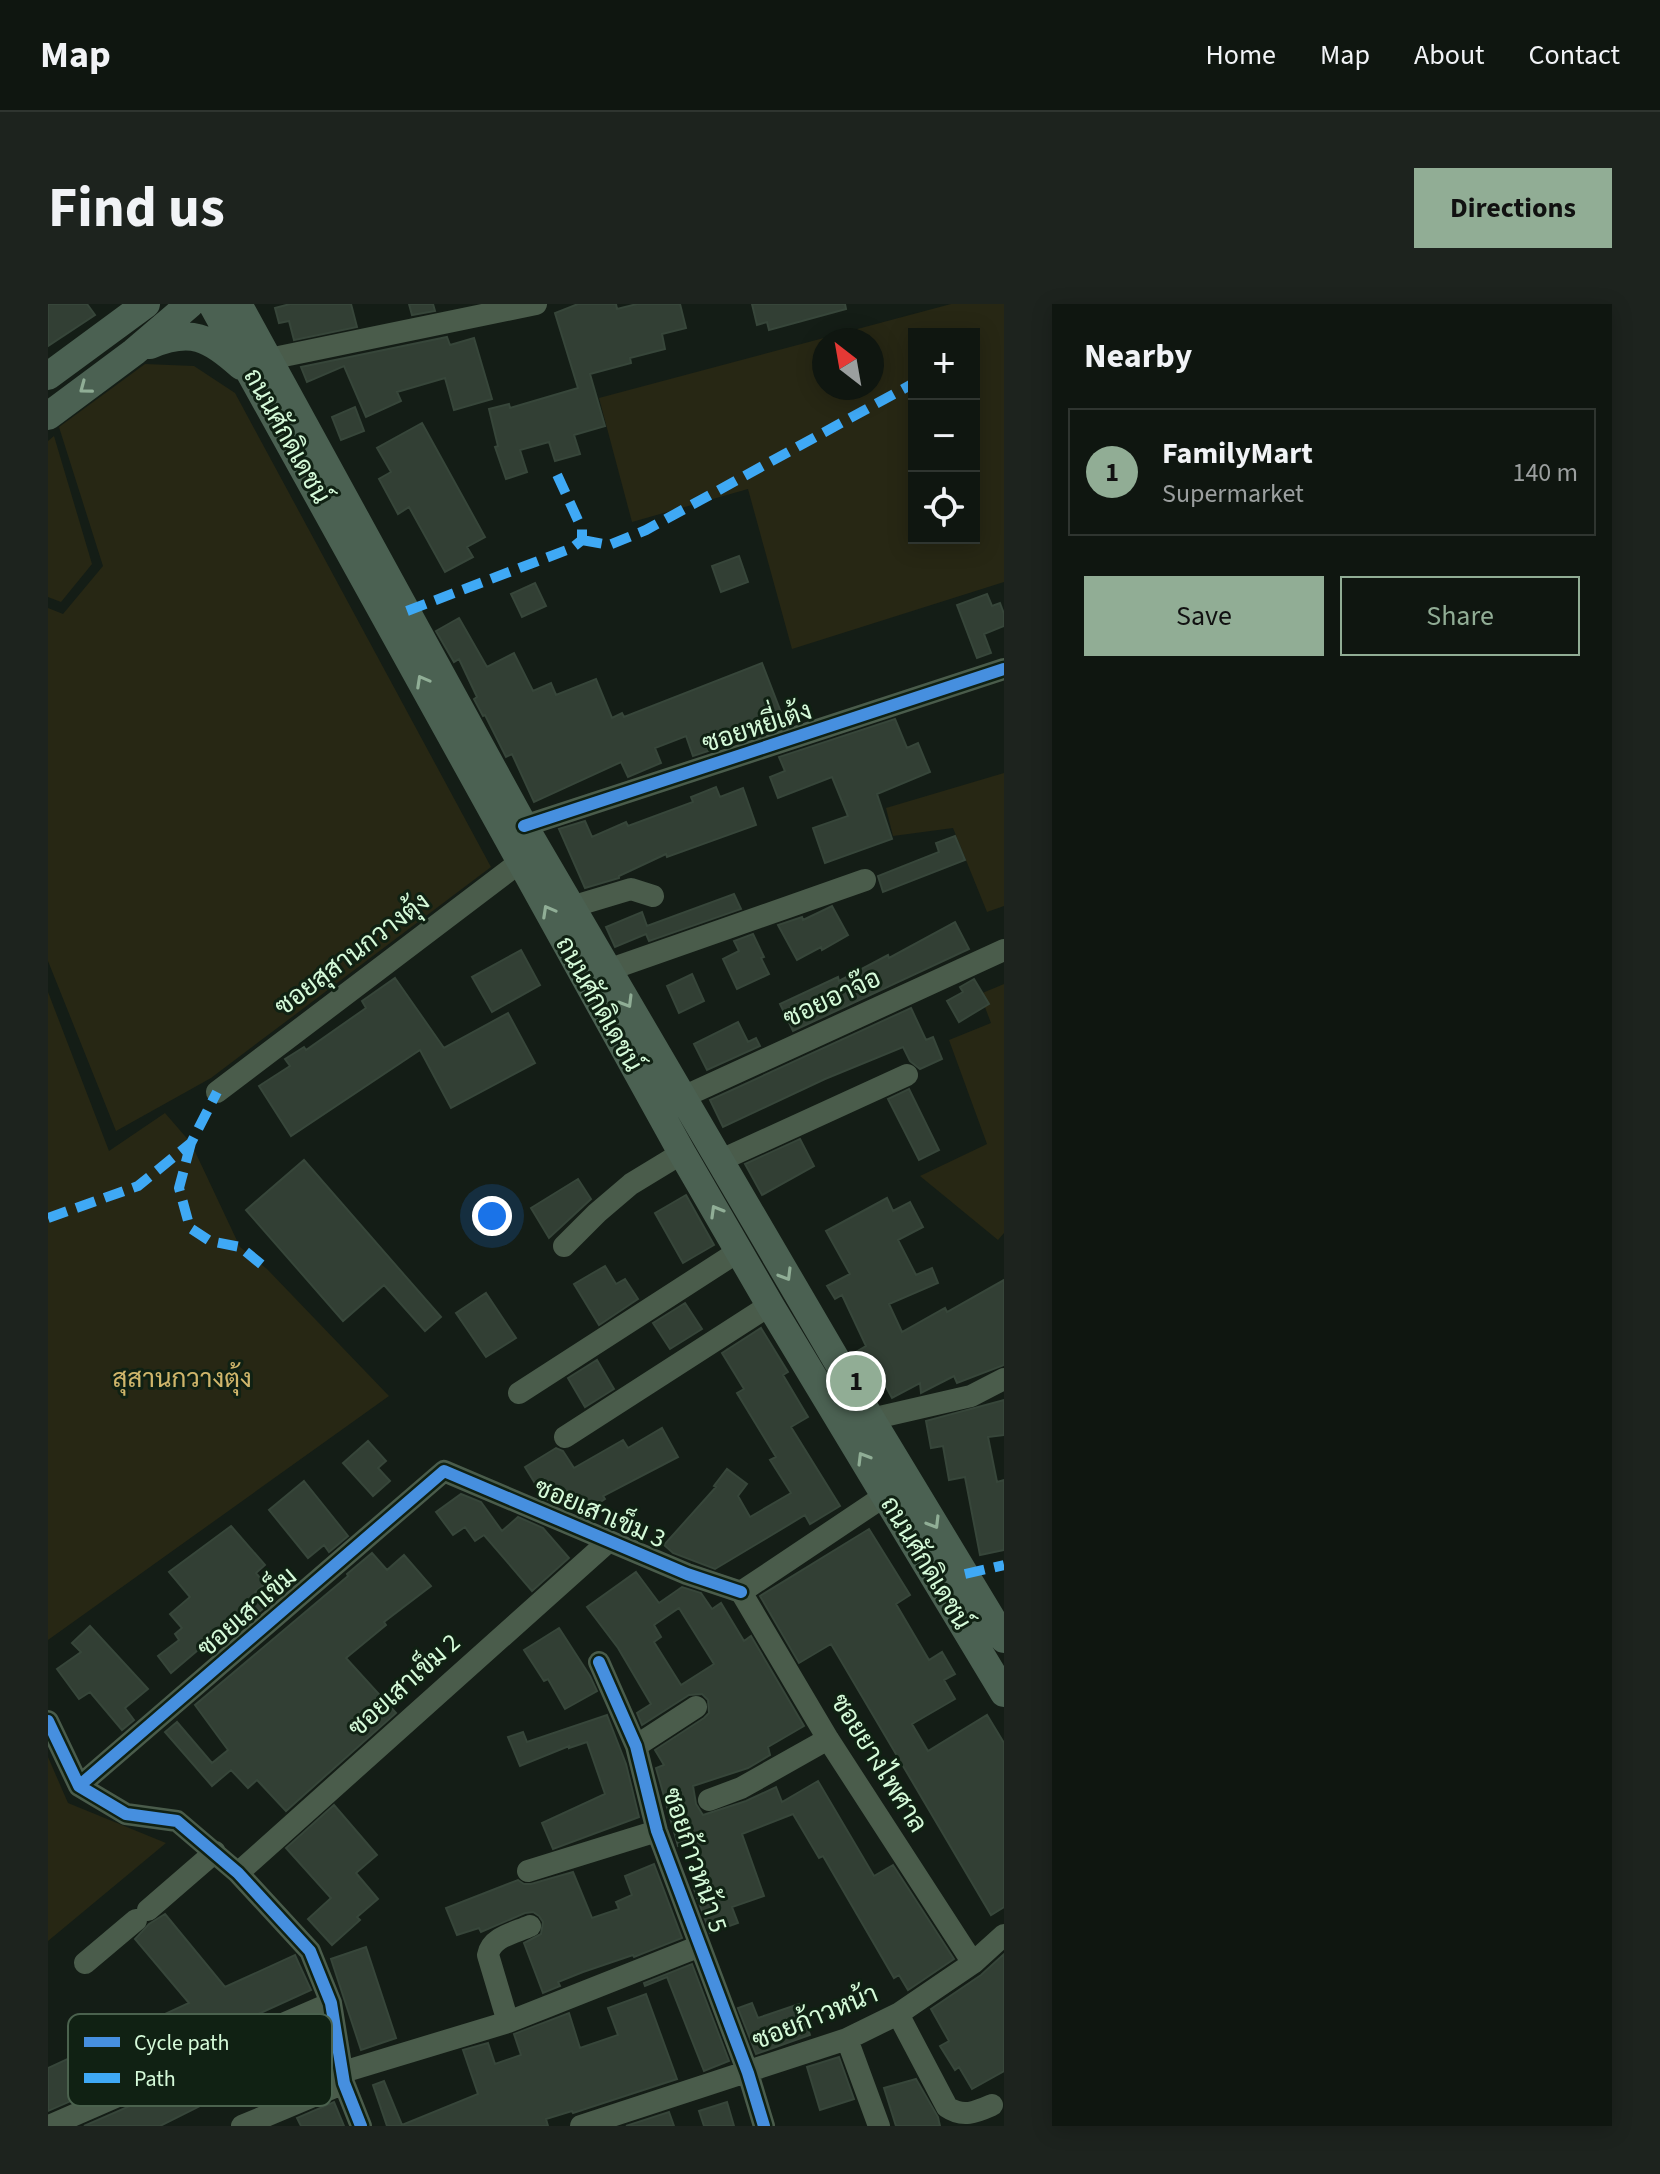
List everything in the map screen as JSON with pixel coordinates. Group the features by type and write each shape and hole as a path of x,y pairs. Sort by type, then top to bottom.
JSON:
{"main road":[{"path":"48,416 134,352 190,304"},
{"name":"ถนนศักดิเดชน์","path":"212,304 261,368 468,745 520,862 682,1153 1004,1693"},
{"name":"ถนนศักดิเดชน์","path":"238,304 261,368"},
{"path":"48,376 140,307"},
{"path":"134,352 171,336 184,335 201,338 261,368"},
{"name":"ถนนศักดิเดชน์","path":"468,745 524,826 871,1419 1004,1639"}],"street":[{"path":"261,368 536,304"},
{"name":"ซอยหยี่เต้ง","path":"524,826 1004,669"},
{"name":"ซอยสุสานกวางตุ้ง","path":"217,1092 520,862"},
{"path":"608,970 865,880"},
{"path":"571,907 631,889 653,896"},
{"name":"ซอยอาจ๊อ","path":"683,1097 1004,950"},
{"path":"719,1161 907,1075"},
{"path":"564,1246 631,1184 682,1153"},
{"path":"519,1393 739,1251"},
{"path":"565,1437 770,1305"},
{"path":"871,1419 971,1396 1004,1379"},
{"name":"ซอยเสาเข็ม 3","path":"444,1471 687,1574 741,1592"},
{"name":"ซอยเสาเข็ม","path":"79,1786 444,1471"},
{"path":"741,1592 886,1495"},
{"name":"ซอยเสาเข็ม 2","path":"238,1873 609,1541"},
{"name":"ซอยยางไพศาล","path":"741,1592 828,1739 973,1963"},
{"name":"ซอยก้าวหน้า 5","path":"599,1662 636,1746 657,1831 748,2073 764,2126"},
{"path":"636,1746 696,1707"},
{"path":"48,1721 79,1786 126,1814 177,1821 238,1873 310,1951 331,2003 343,2077 361,2126"},
{"path":"709,1800 741,1788 828,1739"},
{"path":"528,1871 657,1831"},
{"path":"85,1963 215,1852"},
{"path":"508,2022 488,1955 489,1947 530,1926"},
{"name":"ซอยก้าวหน้า","path":"581,2126 639,2117 748,2073 847,2039 898,2014 973,1963 1004,1935"},
{"path":"332,2082 508,2022 700,1946"},
{"path":"306,2014 331,2003"},
{"path":"898,2014 947,2107 957,2114 974,2113 992,2105"},
{"path":"847,2039 879,2126"},
{"path":"49,2126 95,2106"},
{"path":"242,2126 283,2106"}],"green space":[{"path":"951,304 1004,304 1004,582 792,649 748,489 632,522 599,398 812,341 812,400 884,400 884,328 861,328"},
{"path":"145,364 194,366 235,393 491,867 211,1078 116,1131 48,961 48,608 63,614 103,566 59,427"},
{"path":"54,436 92,564 61,602 48,597 48,441"},
{"path":"1004,773 1004,906 987,912 953,828 893,836 886,808"},
{"path":"1004,984 1004,1233 998,1240 920,1176 987,1144 949,1040 991,1023 980,994"},
{"name":"สุสานกวางตุ้ง","path":"48,992 109,1151 165,1113 191,1143 240,1247 267,1269 389,1396 48,1640"},
{"path":"48,1757 68,1803 166,1843 48,1941"}],"building":[{"path":"48,304 87,304 95,315 48,346"},
{"path":"290,304 351,304 357,327 294,340 289,321 279,323 275,308"},
{"path":"409,304 433,304 435,311 412,315"},
{"path":"578,304 616,304 617,309 637,304 680,304 686,328 662,334 665,349 630,358 631,363 590,374 605,426 574,435 580,454 555,461 549,442 520,450 527,472 506,479 495,447 498,446 489,409 509,404 510,408 578,388 555,313"},
{"path":"752,304 845,304 846,309 769,330 767,322 757,325"},
{"path":"447,337 450,345 474,338 492,399 454,410 445,378 397,392 401,401 366,417 344,366 307,382 301,367"},
{"path":"355,407 364,431 341,440 332,417"},
{"path":"422,423 485,537 467,547 473,557 445,572 409,507 398,514 379,479 391,472 377,448"},
{"path":"739,556 748,582 721,592 712,566"},
{"path":"535,583 546,606 522,617 511,594"},
{"path":"987,594 992,606 1000,603 1004,626 984,634 991,653 977,658 957,605"},
{"path":"459,618 487,667 514,653 533,691 551,683 556,695 596,679 612,718 622,713 624,717 762,663 782,715 771,719 775,729 693,756 686,736 655,748 661,763 628,777 621,762 534,802 512,754 506,757 474,699 477,697 459,659 454,662 436,631"},
{"path":"895,719 907,748 918,743 930,772 877,794 892,839 825,863 813,828 848,816 832,777 778,798 770,777 785,771 779,757"},
{"path":"716,787 720,797 743,788 756,825 667,857 666,854 619,878 585,888 559,829 585,821 592,837 626,822 628,826 693,802 691,797"},
{"path":"955,836 965,860 883,892 878,876 939,852 936,843"},
{"path":"734,894 741,909 649,941 646,934 615,947 606,927 642,912 647,926"},
{"path":"832,906 848,935 797,960 778,925 802,917 803,920"},
{"path":"955,922 969,949 793,1031 780,1004 838,977 839,981 888,955 889,958"},
{"path":"753,934 769,974 737,989 723,959 739,951 734,941"},
{"path":"521,950 540,985 492,1012 472,977"},
{"path":"692,974 704,1001 679,1013 667,986"},
{"path":"395,978 444,1048 508,1013 535,1063 451,1108 420,1050 291,1136 259,1086 290,1066 285,1059 304,1047 306,1050 366,1008 362,1001"},
{"path":"974,979 989,1004 959,1022 947,1001 963,992 960,987"},
{"path":"911,1008 926,1040 933,1037 942,1059 920,1069 910,1061 903,1047 825,1079 723,1127 710,1100"},
{"path":"738,1022 748,1042 756,1038 760,1046 707,1070 694,1044"},
{"path":"909,1089 939,1150 919,1160 888,1099"},
{"path":"800,1139 814,1166 762,1195 745,1164"},
{"path":"304,1160 441,1317 425,1331 384,1285 343,1321 246,1210"},
{"path":"578,1179 591,1199 549,1238 531,1208"},
{"path":"686,1195 714,1245 683,1263 655,1213"},
{"path":"887,1198 893,1211 910,1202 923,1227 898,1240 916,1275 932,1268 938,1283 889,1304 902,1332 945,1308 947,1312 1004,1280 1004,1365 957,1383 954,1376 921,1393 920,1383 892,1398 879,1374 869,1379 854,1353 866,1346 842,1295 835,1299 827,1286 850,1274 826,1231"},
{"path":"605,1266 616,1284 625,1279 638,1299 599,1325 574,1284"},
{"path":"486,1293 516,1338 486,1357 456,1313"},
{"path":"685,1303 702,1329 670,1349 653,1323"},
{"path":"761,1328 788,1372 783,1375 808,1417 791,1427 840,1506 810,1524 805,1515 715,1569 673,1553 664,1545 716,1487 727,1469 747,1484 738,1496 750,1517 791,1493 770,1460 776,1457 737,1393 744,1389 722,1353"},
{"path":"597,1360 614,1389 585,1407 568,1378"},
{"path":"1004,1400 1004,1435 988,1437 997,1482 1004,1480 1004,1550 980,1555 965,1477 949,1480 943,1446 931,1448 926,1421"},
{"path":"662,1428 678,1457 603,1496 605,1499 582,1514 567,1491 551,1501 544,1498 525,1467 556,1448 563,1451 574,1468 623,1440 628,1448"},
{"path":"368,1441 386,1461 378,1468 390,1481 373,1496 343,1463"},
{"path":"304,1481 348,1536 329,1552 324,1545 308,1558 269,1510"},
{"path":"461,1494 481,1502 502,1531 518,1517 543,1528 569,1558 532,1591 484,1535 475,1541 465,1527 453,1535 436,1512"},
{"path":"231,1526 265,1565 256,1573 265,1584 255,1592 266,1606 246,1623 239,1615 171,1673 158,1656 179,1640 175,1634 182,1628 170,1614 190,1597 169,1572"},
{"path":"869,1529 910,1595 896,1604 929,1660 942,1652 955,1674 944,1680 955,1699 912,1724 928,1751 987,1715 1004,1743 1004,1907 991,1915 831,1644 799,1663 760,1596"},
{"path":"372,1553 387,1570 404,1555 431,1586 384,1622 386,1625 346,1658 396,1713 286,1811 257,1780 248,1788 231,1770 212,1786 165,1732 177,1722 212,1763 228,1750 195,1705"},
{"path":"636,1572 659,1603 682,1587 701,1593 712,1609 721,1603 744,1641 751,1636 804,1726 768,1747 770,1755 748,1768 693,1786 696,1804 703,1815 776,1787 782,1802 818,1781 874,1876 893,1865 954,1959 908,1990 899,1975 894,1978 823,1856 819,1858 793,1814 742,1834 764,1896 732,1907 738,1923 710,1933 694,1889 707,1884 692,1841 678,1846 656,1768 664,1765 655,1750 704,1718 709,1713 708,1700 702,1694 689,1695 642,1725 637,1713 651,1704 618,1648 587,1607","holes":["679,1608 714,1664 681,1685 654,1642 661,1637 654,1625"]},
{"path":"90,1626 148,1689 125,1708 134,1720 122,1730 90,1692 79,1699 57,1669 81,1652 72,1643"},
{"path":"559,1628 597,1691 565,1709 548,1679 544,1681 524,1650"},
{"path":"607,1715 626,1764 639,1817 553,1849 542,1823 605,1794 587,1742 520,1766 508,1737 523,1732 527,1742"},
{"path":"334,1805 377,1855 356,1873 378,1899 332,1945 308,1919 331,1898 286,1848"},
{"path":"654,1864 682,1938 583,1972 558,1982 560,1986 543,1993 524,1943 541,1934 543,1922 539,1916 533,1912 525,1913 481,1932 479,1928 457,1935 446,1908 518,1880 531,1884 573,1872 592,1918 619,1909 616,1902 632,1895 625,1876"},
{"path":"165,1914 225,1987 295,1955 311,1990 258,2014 165,2014 189,2003 135,1939 149,1924"},
{"path":"366,1947 396,2038 361,2050 331,1959"},
{"path":"1004,1954 1004,2071 972,2089 959,2067 955,2070 940,2046 949,2041 931,2009 981,1975"},
{"path":"692,1964 729,2061 704,2071 667,1977 645,1986 644,1983"},
{"path":"646,1994 677,2079 546,2119 548,2126 387,2126 373,2085 384,2081 402,2125 478,2094 463,2050 488,2043 495,2064 521,2055 514,2034 569,2013 580,2048 618,2035 608,2008"},
{"path":"752,2003 758,2018 799,2004 810,2035 756,2054 738,2008"},
{"path":"839,2057 854,2099 820,2110 807,2067"},
{"path":"68,2059 68,2102 48,2111 48,2068"},
{"path":"916,2079 940,2126 896,2126 884,2088"},
{"path":"727,2102 734,2126 704,2126 699,2111"},
{"path":"332,2103 344,2126 301,2126 297,2118 332,2106"},
{"path":"130,2106 200,2106 160,2126 84,2126"},
{"path":"669,2112 674,2126 626,2126"}],"marked path":[{"path":"582,540 609,545 646,530 908,386"},
{"path":"407,611 572,548 582,540 582,529 554,468"},
{"path":"48,1218 138,1186 191,1143 217,1092"},
{"path":"191,1143 179,1188 190,1228 210,1241 240,1247 267,1269"},
{"path":"965,1574 1004,1565"}],"cycle path":[{"path":"524,826 1004,669"},
{"path":"79,1786 444,1471 687,1574 741,1592"},
{"path":"599,1662 636,1746 657,1831 748,2073 764,2126"},
{"path":"48,1721 79,1786 126,1814 177,1821 238,1873 310,1951 331,2003 344,2083 361,2126"}],"place":[{"name":"FamilyMart","path":"856,1381"}]}
